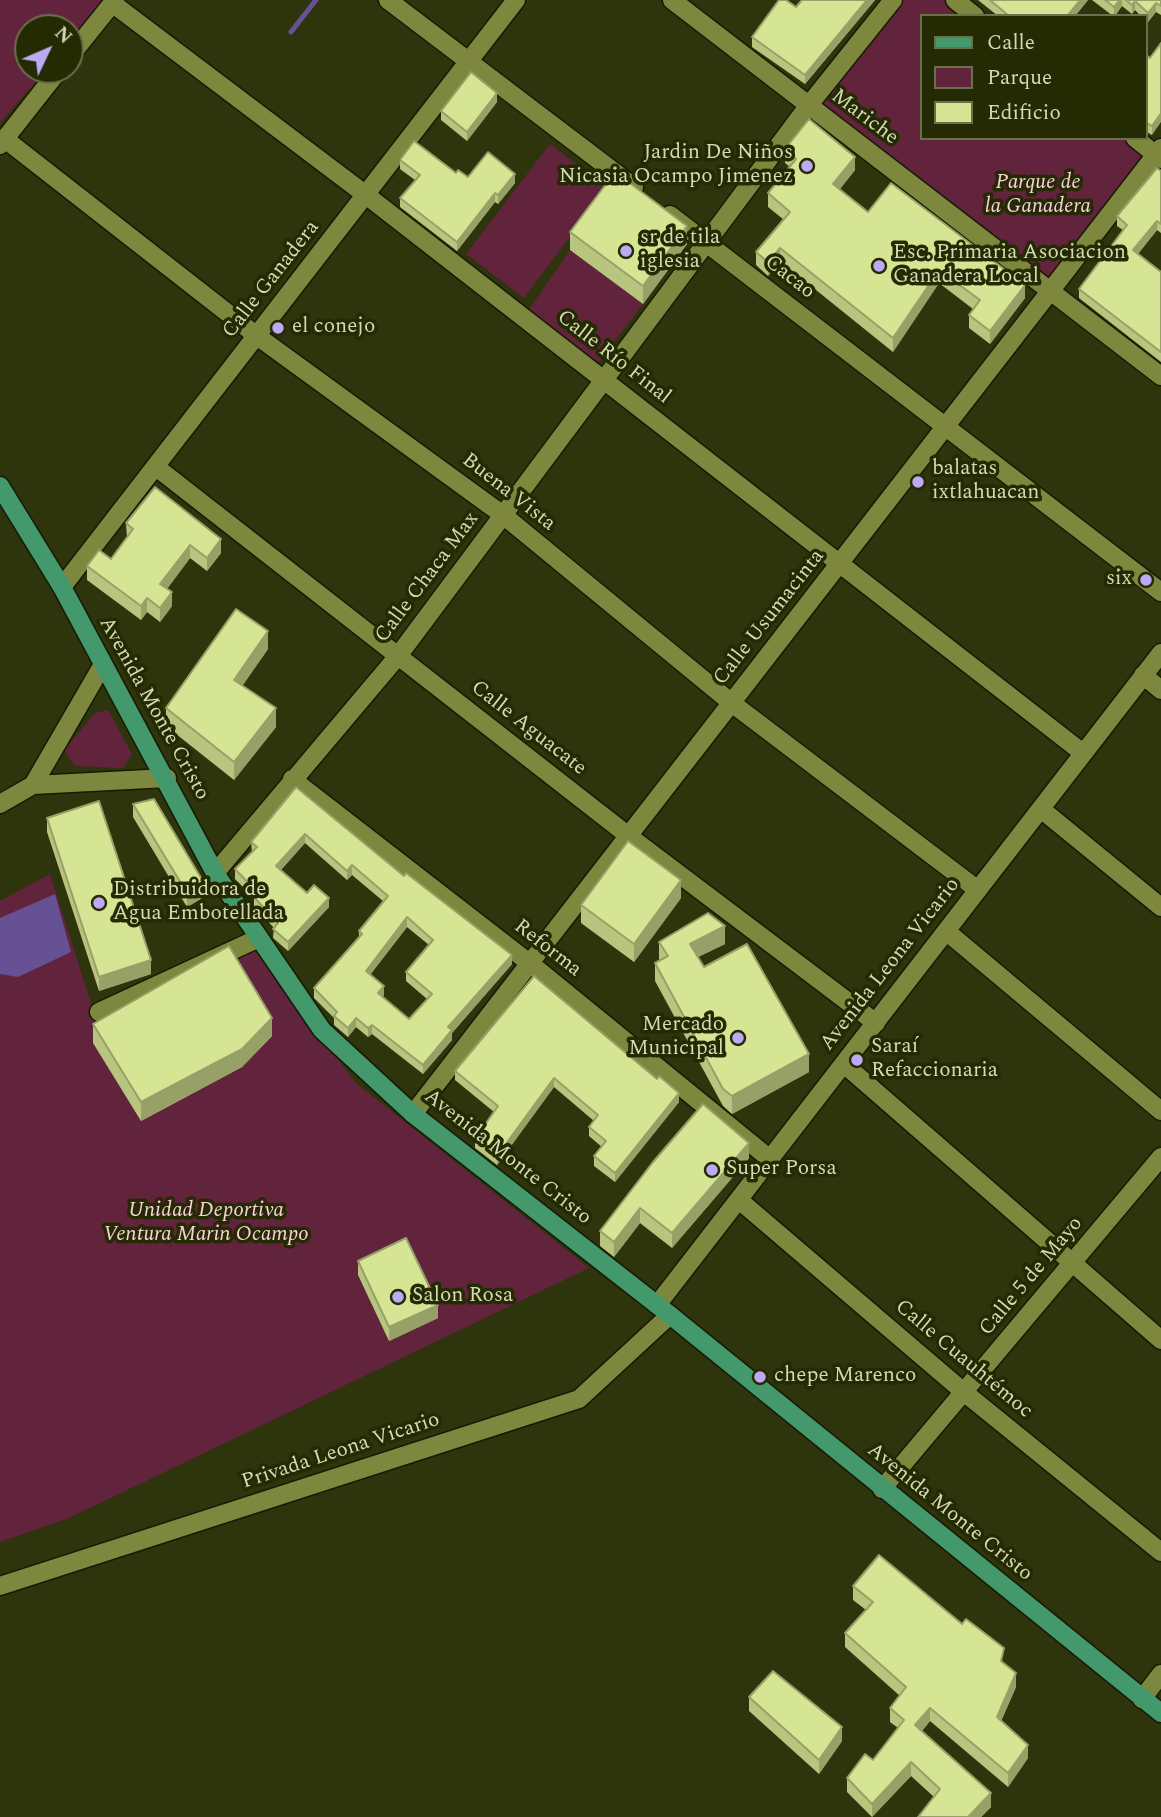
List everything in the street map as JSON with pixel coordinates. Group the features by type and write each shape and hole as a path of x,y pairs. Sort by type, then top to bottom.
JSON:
{"main road":[{"name":"Avenida Monte Cristo","path":"0,486 62,587 102,666 167,778 215,873 322,1030 413,1114 664,1310 1161,1713"}],"street":[{"name":"Cacao","path":"388,0 470,60 1161,592"},
{"name":"Calle Ganadera","path":"62,587 516,0"},
{"name":"Mariche","path":"672,0 1161,376"},
{"name":"Calle Chaca Max","path":"215,873 398,656 809,105 893,0"},
{"path":"955,0 972,14"},
{"path":"84,39 113,1"},
{"name":"Calle Río Final","path":"113,1 1083,753"},
{"path":"2,142 48,84"},
{"path":"1138,140 1159,154"},
{"name":"Buena Vista","path":"2,142 257,336 503,515 733,704 978,890"},
{"name":"Calle Usumacinta","path":"413,1114 532,965 1159,154"},
{"name":"Calle Aguacate","path":"156,467 630,837 876,1023"},
{"name":"Avenida Leona Vicario","path":"664,1310 770,1158 1161,653"},
{"path":"33,785 102,666"},
{"path":"1143,676 1161,690"},
{"path":"0,804 33,785 167,778"},
{"name":"Reforma","path":"292,779 532,965 770,1158"},
{"path":"1041,808 1161,907"},
{"path":"946,931 1161,1111"},
{"path":"99,1012 259,938"},
{"path":"844,1064 1161,1340"},
{"name":"Calle 5 de Mayo","path":"882,1489 1161,1157"},
{"name":"Calle Cuauhtémoc","path":"739,1200 965,1393 1161,1552"},
{"name":"Privada Leona Vicario","path":"0,1586 579,1399 664,1310"},
{"path":"1142,1699 1161,1674"}],"green space":[{"path":"0,0 102,0 84,22 84,14 14,14 14,84 34,84 0,123"},
{"name":"Parque de la Ganadera","path":"903,0 944,0 962,14 920,14 920,140 1126,140 1144,154 1049,277 821,103"},
{"path":"550,144 607,188 524,298 466,254"},
{"path":"570,250 643,304 597,364 527,312"},
{"path":"108,710 132,754 123,768 74,766 64,750 95,713"},
{"name":"Unidad Deportiva Ventura Marin Ocampo","path":"50,874 97,1022 253,948 356,1083 589,1268 69,1518 0,1542 0,901"}],"shaded area":[{"path":"55,894 71,952 18,977 0,974 0,918"}],"building":[{"path":"779,0 786,0 796,7 802,0 867,0 805,75 752,37"},
{"path":"990,0 1080,0 1069,14 1007,14"},
{"path":"1105,0 1120,0 1114,7"},
{"path":"1126,0 1161,0 1161,6 1156,3 1148,13 1135,1 1132,5"},
{"path":"1161,43 1161,113 1152,126 1147,123 1147,56 1150,58"},
{"path":"471,72 497,93 467,132 441,111"},
{"path":"809,119 855,157 833,184 868,212 891,183 1025,285 990,331 969,315 980,300 939,270 893,338 780,248 768,262 756,252 790,212 768,193 796,159 785,149"},
{"path":"414,141 456,173 458,170 468,177 488,152 515,174 498,195 495,193 457,242 400,198 420,175 400,160"},
{"path":"1157,168 1161,171 1161,224 1157,221 1133,250 1161,272 1161,352 1079,289 1127,225 1117,216"},
{"path":"615,172 687,226 643,286 570,232"},
{"path":"155,487 221,539 207,558 190,545 160,584 172,592 160,608 147,598 141,606 87,566 99,550 111,559 133,529 126,523"},
{"path":"236,609 268,631 234,680 276,708 234,762 166,708"},
{"path":"296,787 404,876 406,873 512,955 448,1027 452,1030 423,1065 372,1025 368,1028 356,1018 348,1028 334,1016 337,1012 314,988 362,934 359,931 388,896 352,865 347,871 305,834 276,866 307,893 314,885 329,898 288,942 273,929 278,923 254,897 258,893 235,869 257,847 251,842","holes":["407,917 433,940 406,972 432,994 409,1019 378,993 384,986 366,971"]},
{"path":"154,799 204,883 187,893 133,804"},
{"name":"Distribuidora de Agua Embotellada","path":"99,801 151,960 99,977 47,818"},
{"path":"628,841 681,880 634,944 581,905"},
{"name":"Mercado Municipal","path":"708,913 725,926 690,944 704,967 747,944 809,1054 732,1096 723,1089 655,963 668,956 659,942"},
{"path":"229,946 272,1018 242,1049 141,1102 93,1024"},
{"path":"534,976 657,1079 659,1076 679,1093 615,1173 594,1156 606,1141 589,1127 598,1115 554,1078 497,1156 475,1139 498,1106 455,1071"},
{"path":"703,1104 749,1143 672,1233 640,1208 614,1242 600,1231 653,1162"},
{"name":"Salon Rosa","path":"406,1238 438,1305 389,1327 358,1261"},
{"path":"879,1555 962,1624 966,1619 1004,1648 1001,1661 1016,1673 997,1717 1028,1745 1008,1773 930,1708 915,1725 991,1793 968,1817 918,1817 940,1789 911,1762 872,1804 847,1778 865,1754 873,1760 904,1720 890,1708 906,1687 845,1633 873,1602 853,1586"},
{"path":"773,1671 842,1727 819,1760 749,1697"}],"waterway":[{"path":"291,32 316,0"}],"place":[{"name":"Jardin De Niños Nicasia Ocampo Jimenez","path":"807,166"},
{"name":"sr de tila iglesia","path":"626,251"},
{"name":"Esc. Primaria Asociacion Ganadera Local","path":"879,266"},
{"name":"el conejo","path":"278,328"},
{"name":"balatas ixtlahuacan","path":"918,482"},
{"name":"six","path":"1146,580"},
{"name":"Distribuidora de Agua Embotellada","path":"99,903"},
{"name":"Mercado Municipal","path":"738,1038"},
{"name":"Saraí Refaccionaria","path":"857,1060"},
{"name":"Super Porsa","path":"712,1170"},
{"name":"Salon Rosa","path":"398,1297"},
{"name":"chepe Marenco","path":"760,1377"}]}
